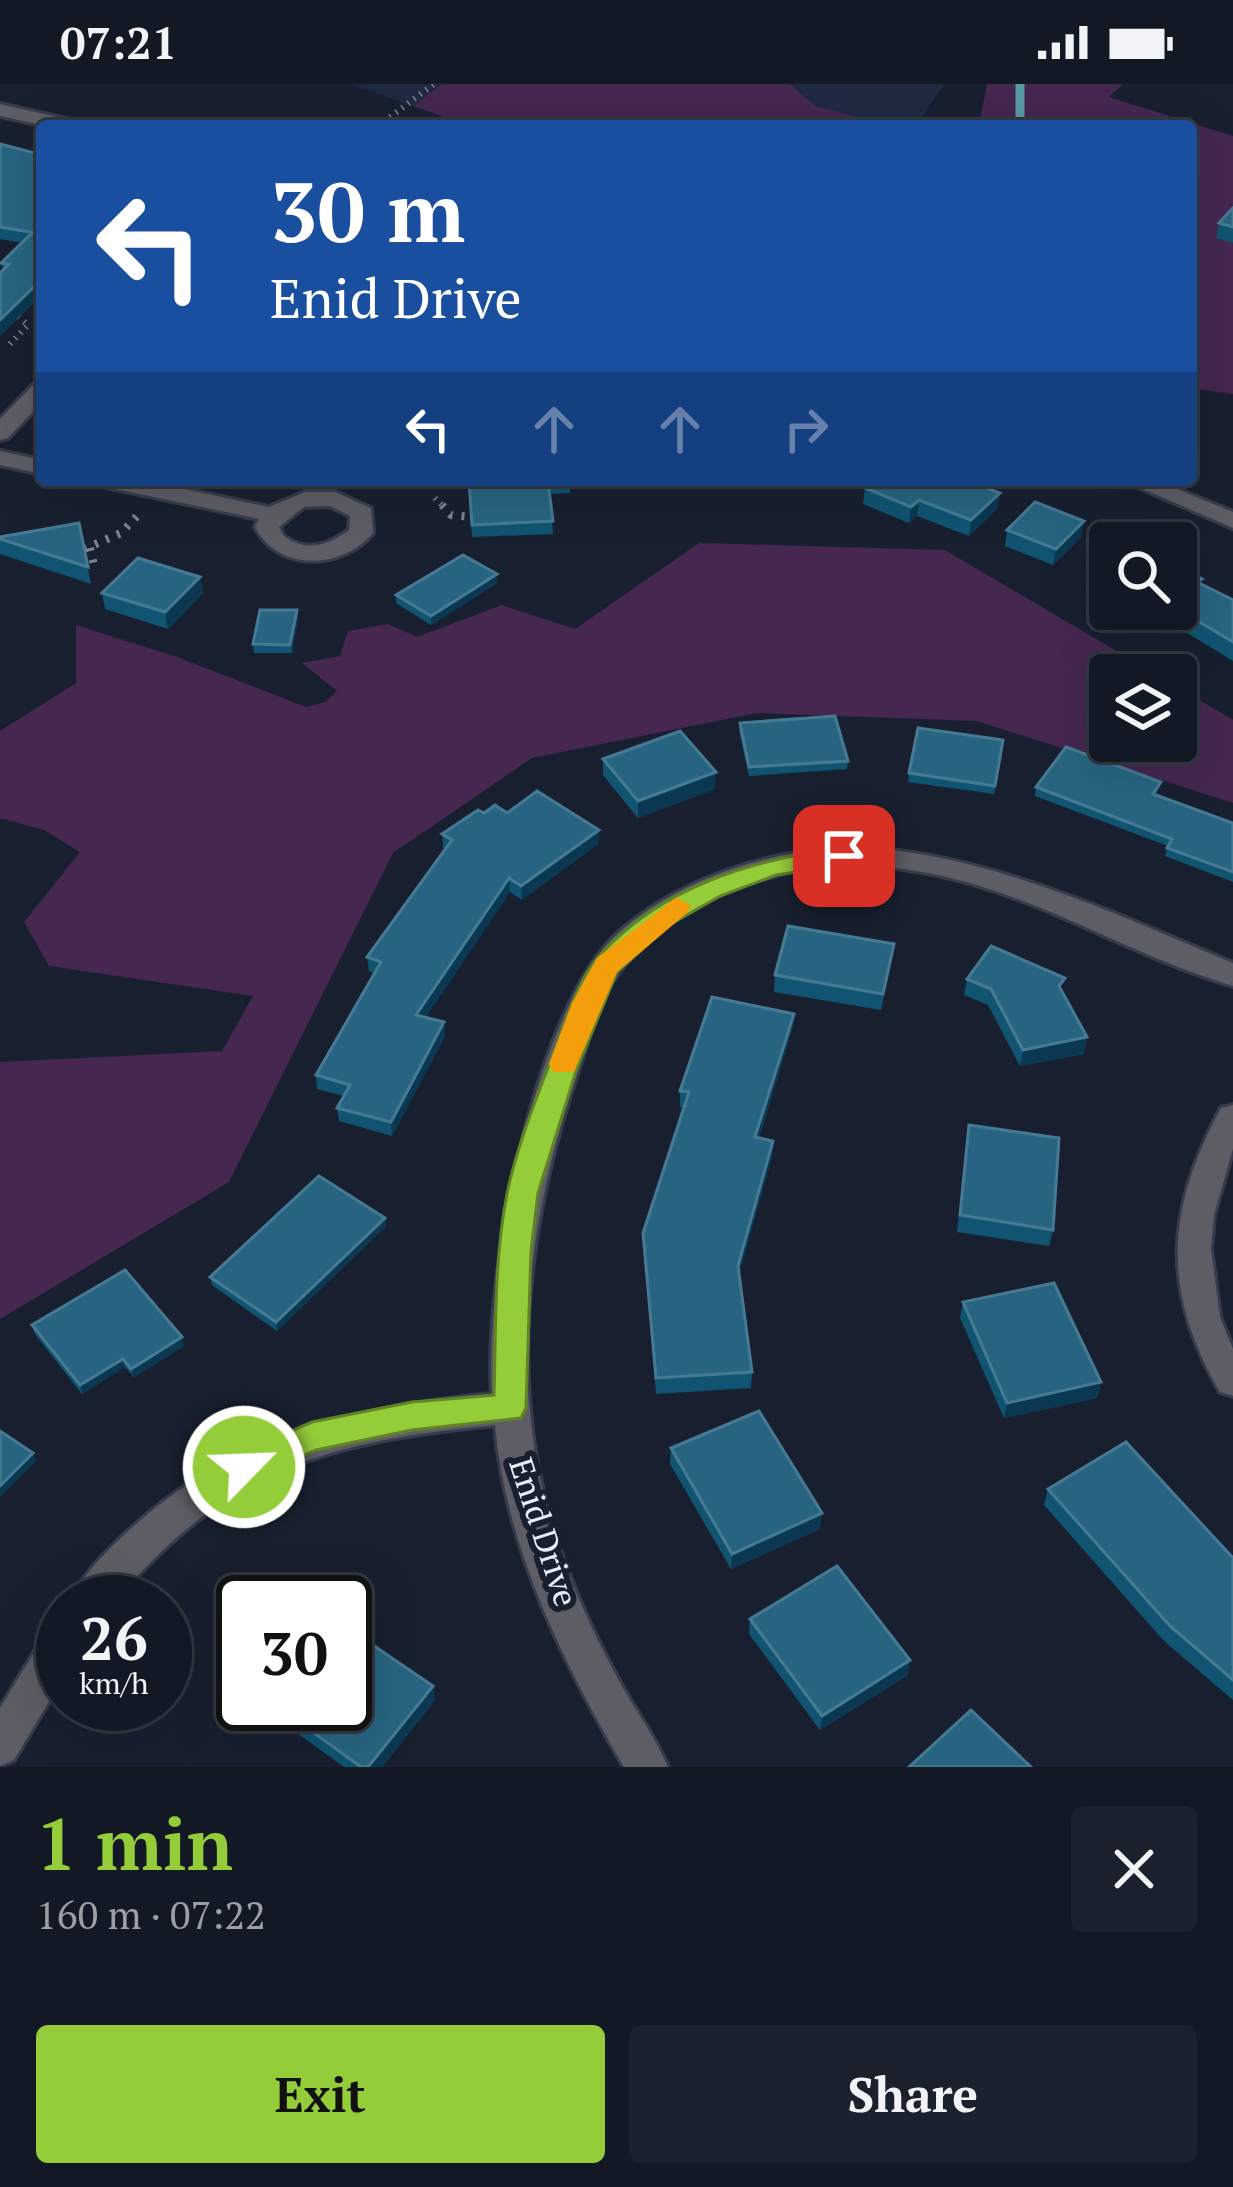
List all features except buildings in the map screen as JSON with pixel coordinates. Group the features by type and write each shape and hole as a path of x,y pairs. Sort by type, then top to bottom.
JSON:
{"street":[{"path":"0,110 45,120"},
{"path":"0,433 36,395"},
{"path":"0,458 36,465"},
{"path":"135,486 273,515"},
{"path":"1148,486 1233,521"},
{"name":"Enid Drive","path":"647,1767 610,1706 546,1563 523,1487 510,1408 515,1251 536,1139 586,1003 607,965 684,902 773,866 809,860 915,860 989,878 1233,975"},
{"path":"1233,1117 1196,1202 1192,1249 1197,1303 1233,1381"},
{"path":"113,1575 152,1530 244,1467 312,1437 412,1416 510,1408"},
{"path":"0,1747 36,1686"}],"path":[{"path":"386,120 434,84"},
{"path":"10,344 28,325 19,317"},
{"path":"94,565 87,548 122,533 159,491"},
{"path":"435,497 452,515 471,517"}],"shaded area":[{"path":"351,84 944,84 920,120 452,120"},
{"path":"442,84 790,84 815,106 868,120 452,120 413,106"},
{"path":"987,84 1123,84 1109,97 1182,120 980,120"},
{"path":"1197,125 1233,136 1233,394 1197,389"},
{"path":"699,543 945,550 1121,654 1089,654 1089,757 977,721 757,713 532,758 393,853 229,1182 0,1319 0,1062 222,1051 253,996 49,966 24,922 80,852 44,830 0,818 0,731 76,683 76,625 177,657 306,707 325,702 337,691 302,663 340,656 348,631 388,624 417,637 502,605 575,629"},
{"path":"1197,699 1233,720 1233,803 1105,762 1197,762"}],"waterway":[{"path":"1020,84 1020,120"}],"slow traffic":[{"path":"564,1064 586,1003 607,965 677,906"}],"route":[{"path":"244,1467 312,1437 412,1416 510,1408 515,1251 523,1193 536,1139 586,1003 607,965 661,917 710,889 773,866 844,856"}]}
